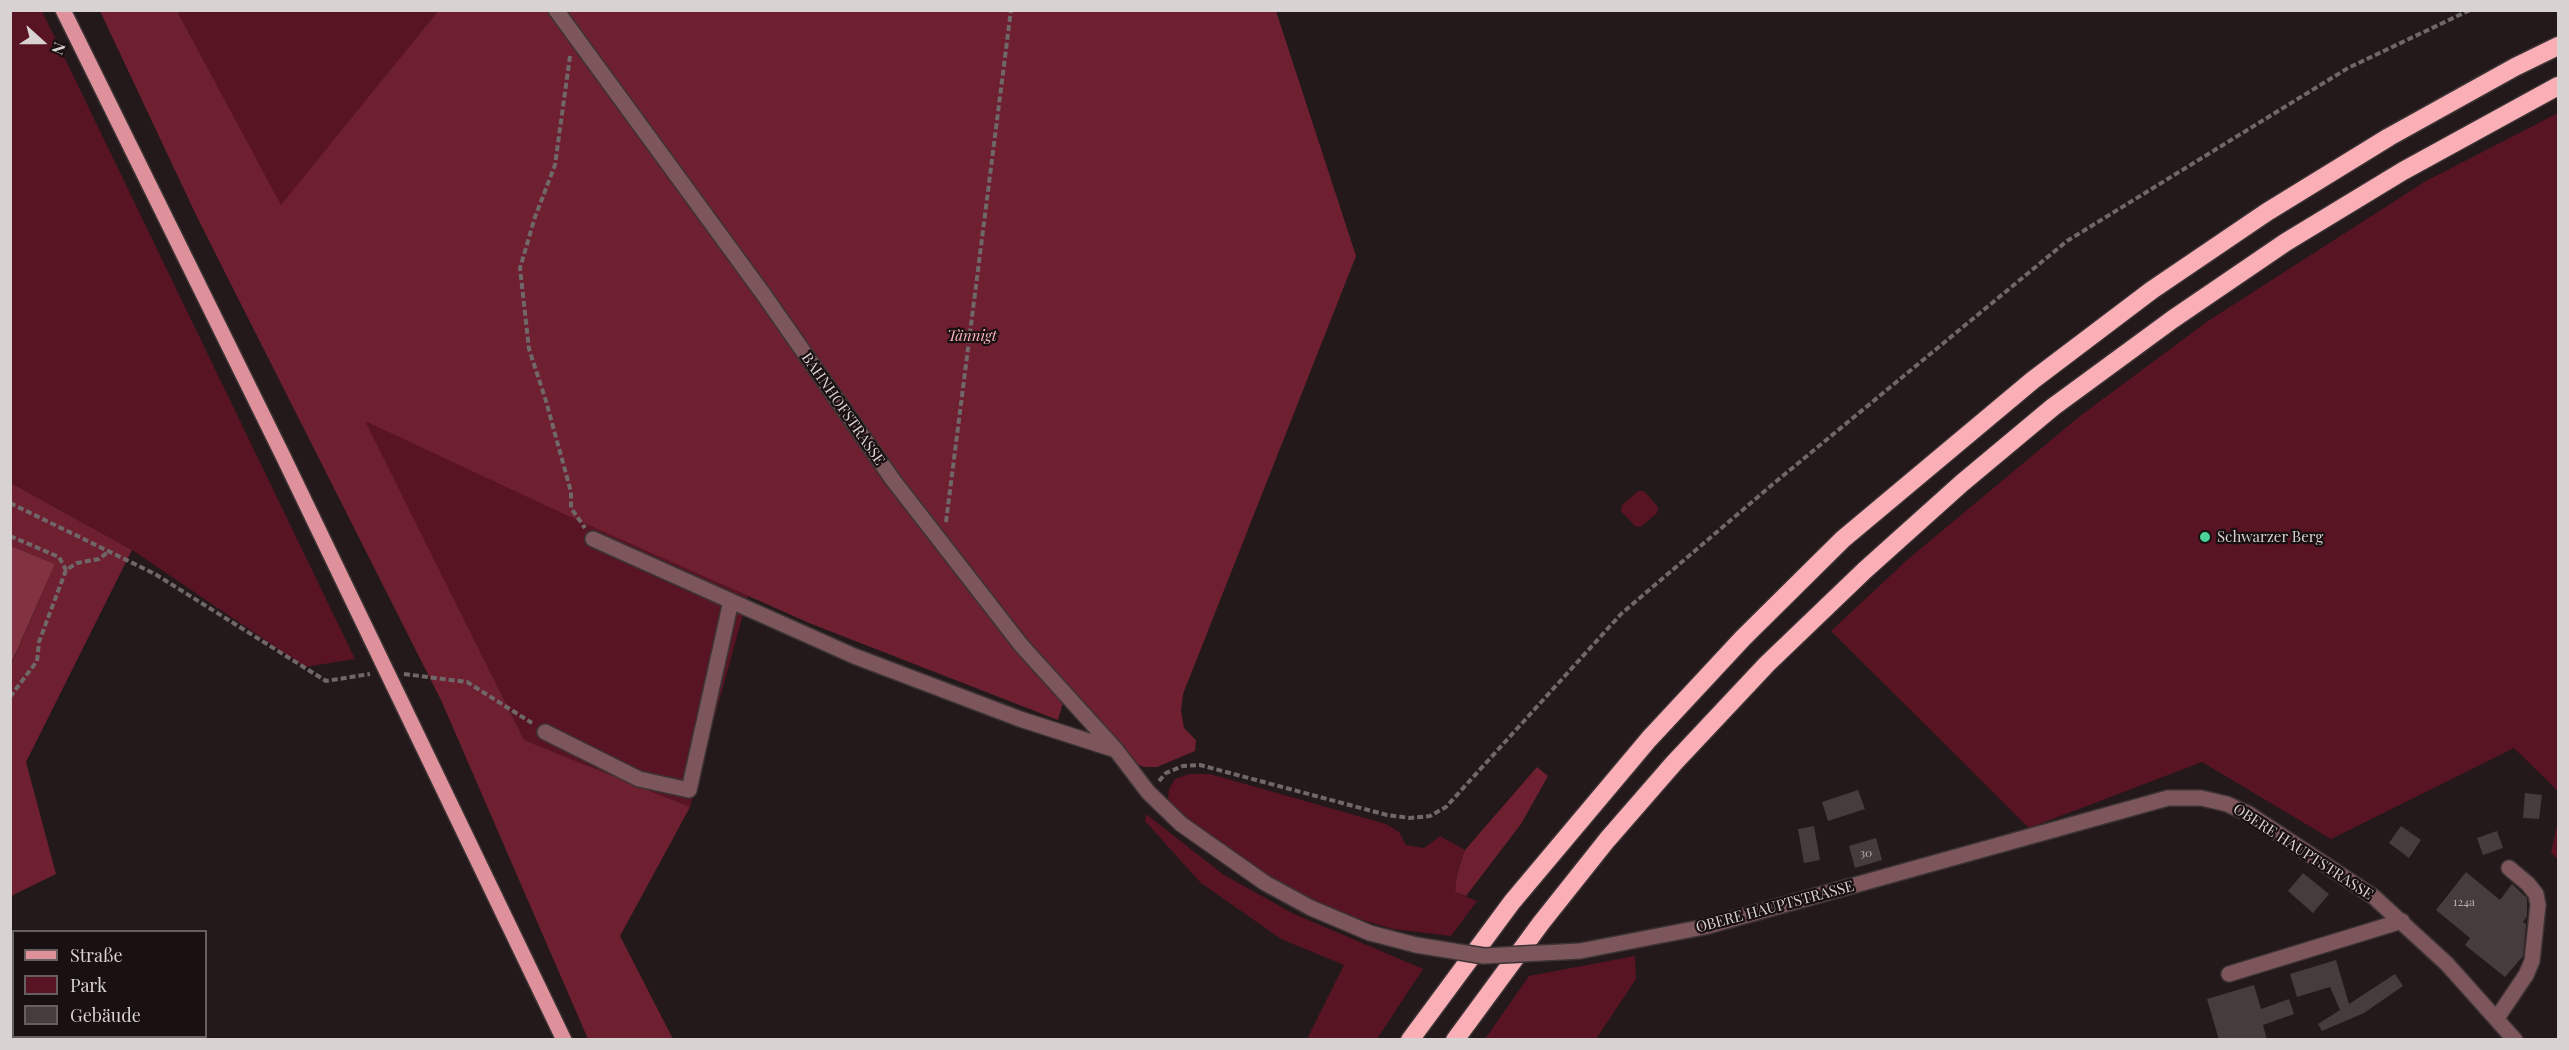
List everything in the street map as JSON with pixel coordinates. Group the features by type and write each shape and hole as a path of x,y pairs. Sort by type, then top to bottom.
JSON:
{"highway":[{"path":"1410,1040 1512,902 1634,756 1743,638 1843,539 2033,380 2152,290 2267,212 2389,137 2515,67 2559,46"},
{"path":"1455,1040 1541,923 1607,840 1674,763 1775,656 1865,570 1962,483 2053,407 2173,319 2286,242 2403,171 2559,86"}],"main road":[{"path":"63,10 564,1040"}],"street":[{"name":"BAHNHOFSTRASSE","path":"556,10 764,295 893,480 1021,645 1116,750 1148,792"},
{"path":"593,539 854,656 1020,719 1116,750"},
{"path":"545,732 639,779 688,790 731,601"},
{"name":"OBERE HAUPTSTRASSE","path":"1148,792 1181,824 1265,883 1311,908 1370,933 1416,945 1484,956 1580,951 1704,927 2168,798 2185,797 2228,804 2249,814 2367,892 2402,921 2447,964 2515,1040"},
{"path":"2497,1018 2521,983 2532,961 2538,905 2536,894 2509,868"},
{"path":"2229,974 2402,921"}],"path":[{"path":"943,545 1011,10"},
{"path":"1148,792 1166,773 1183,766 1200,765 1387,815 1410,818 1430,816 1446,807 1621,614 1773,483 2067,241 2348,68 2470,10"},
{"path":"573,34 555,165 520,268 529,350 568,481 571,508 593,539"},
{"path":"10,503 154,574 326,681 387,672 467,682 545,732"},
{"path":"10,536 59,557 66,570"},
{"path":"10,697 37,661 39,642 66,570 77,563 99,559 108,552"}],"green space":[{"path":"11,11 42,11 355,659 305,667 132,550 11,483"},
{"name":"Tännigt","path":"100,11 177,11 281,205 438,11 1276,11 1356,256 1183,694 1181,711 1184,728 1196,740 1195,751 1157,767 1144,767 1130,761 1066,691 1058,720 809,623 564,514 365,421 524,740 690,807 620,936 673,1039 588,1039 441,700 198,219"},
{"path":"177,11 438,11 281,206"},
{"path":"2558,113 2558,791 2514,748 2331,839 2202,762 2029,828 1831,631 1907,560 2080,416 2208,321 2426,181"},
{"path":"364,420 748,596 690,807 524,740"},
{"path":"11,483 132,550 26,762 56,874 11,896 11,665 55,564 11,546"},
{"path":"1638,491 1644,491 1658,507 1657,513 1641,527 1635,526 1621,511 1622,505"},
{"path":"1537,767 1548,776 1521,824 1466,896 1455,892 1457,874 1465,850"},
{"path":"1189,774 1210,774 1386,824 1399,832 1406,845 1424,848 1440,836 1465,850 1457,873 1455,892 1477,901 1451,936 1393,929 1332,911 1279,885 1191,823 1168,800 1169,789 1175,779"},
{"path":"1146,814 1224,875 1292,913 1423,969 1377,1039 1307,1039 1344,965 1281,939 1201,883 1145,821"},
{"path":"2558,820 2558,859 2551,853"},
{"path":"1635,956 1636,979 1596,1039 1485,1039 1529,976"}],"shaded area":[{"path":"11,546 55,564 11,664"}],"building":[{"path":"1858,790 1865,809 1828,821 1822,802"},
{"path":"2525,793 2542,795 2539,819 2523,818"},
{"path":"1814,826 1820,860 1804,863 1798,829"},
{"path":"2401,826 2421,840 2409,858 2389,843"},
{"path":"2497,831 2503,848 2483,855 2477,838"},
{"path":"1876,838 1882,860 1855,868 1849,846"},
{"path":"2466,872 2500,900 2512,884 2527,898 2527,916 2523,922 2526,924 2523,956 2505,977 2465,945 2470,938 2436,910"},
{"path":"2303,873 2329,894 2313,913 2288,891"},
{"path":"2336,960 2349,1004 2395,974 2403,986 2364,1013 2322,1031 2318,1024 2340,1010 2330,987 2297,997 2290,974"},
{"path":"2254,985 2261,1009 2289,999 2294,1014 2263,1025 2267,1040 2219,1040 2207,999"}],"place":[{"name":"Schwarzer Berg","path":"2205,537"}]}
